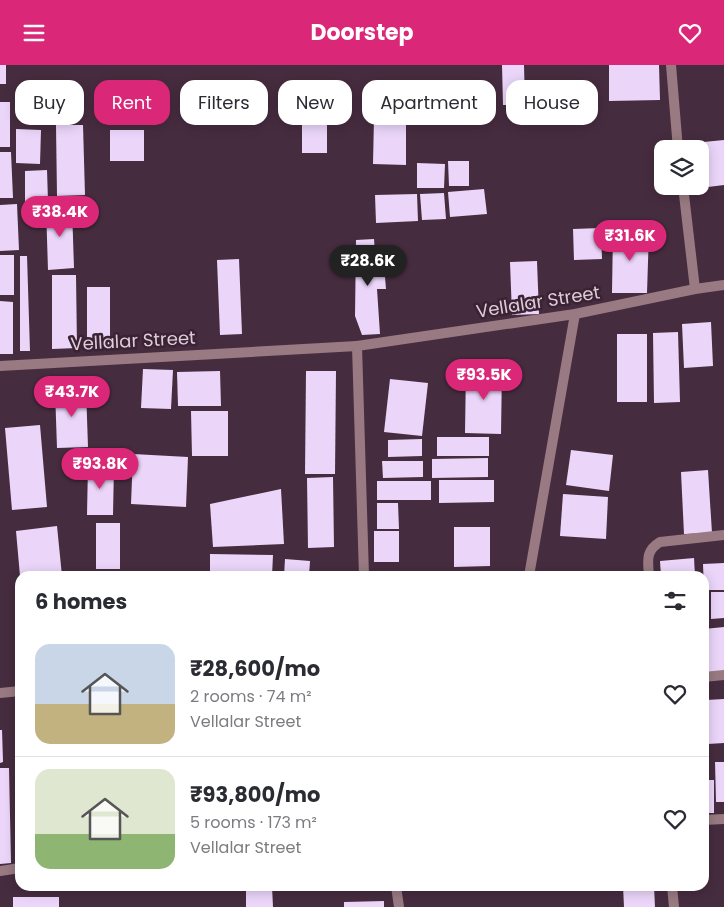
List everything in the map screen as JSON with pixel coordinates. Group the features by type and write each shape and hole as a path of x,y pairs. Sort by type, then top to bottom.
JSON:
{"street":[{"path":"671,65 677,140"},
{"path":"684,195 695,289"},
{"name":"Vellalar Street","path":"0,366 357,346 575,314 695,289 724,285"},
{"path":"530,571 575,314"},
{"path":"357,346 364,571"},
{"path":"649,571 648,559 650,552 652,547 660,542 724,535"},
{"path":"709,676 724,675"},
{"path":"0,693 15,692"},
{"path":"709,820 724,819"},
{"path":"0,871 15,869"},
{"path":"397,891 399,907"},
{"path":"672,891 674,907"}],"building":[{"path":"0,65 6,65 6,84 0,84"},
{"path":"502,65 524,65 524,80 506,80 506,105 503,105"},
{"path":"609,65 659,65 660,100 609,101"},
{"path":"0,102 10,102 10,147 0,147"},
{"path":"56,125 83,125 85,195 57,196"},
{"path":"302,125 327,125 327,153 302,153"},
{"path":"374,125 406,125 406,165 373,164"},
{"path":"16,129 41,130 40,164 16,163"},
{"path":"110,130 144,130 144,161 110,161"},
{"path":"724,140 724,185 709,187 709,141"},
{"path":"0,152 11,152 13,198 0,198"},
{"path":"448,161 469,161 469,186 449,186"},
{"path":"417,163 445,164 444,188 417,188"},
{"path":"47,170 48,202 25,202 25,171"},
{"path":"484,189 487,214 450,217 448,192"},
{"path":"444,193 446,219 422,220 420,194"},
{"path":"417,194 418,221 376,223 375,195"},
{"path":"17,204 19,250 0,251 0,205"},
{"path":"46,207 72,207 74,268 48,270"},
{"path":"601,228 602,259 574,260 573,229"},
{"path":"613,231 649,231 647,293 612,293"},
{"path":"374,239 376,266 384,265 386,289 377,289 380,334 362,335 355,316 356,240"},
{"path":"0,255 14,255 14,295 0,295"},
{"path":"20,256 27,256 30,351 20,351"},
{"path":"239,259 242,334 220,335 217,260"},
{"path":"537,261 539,314 512,315 510,262"},
{"path":"52,275 76,275 77,348 52,349"},
{"path":"87,287 110,287 110,346 87,346"},
{"path":"0,301 13,302 13,354 0,354"},
{"path":"711,322 713,366 684,368 682,324"},
{"path":"678,332 680,402 654,403 653,333"},
{"path":"617,334 647,334 647,402 617,402"},
{"path":"466,368 502,368 501,434 465,433"},
{"path":"143,369 173,370 171,409 141,408"},
{"path":"220,371 221,406 178,406 177,372"},
{"path":"306,371 336,371 335,474 305,474"},
{"path":"390,379 428,383 422,436 384,432"},
{"path":"86,389 88,447 57,448 55,390"},
{"path":"191,411 228,411 228,456 192,456"},
{"path":"40,425 47,507 12,510 5,428"},
{"path":"437,437 489,437 489,456 437,456"},
{"path":"422,439 422,456 388,457 388,440"},
{"path":"571,450 613,455 609,491 566,485"},
{"path":"133,454 188,457 186,507 131,504"},
{"path":"488,458 488,477 432,478 432,459"},
{"path":"382,461 423,461 423,477 383,478"},
{"path":"88,465 114,465 113,515 87,515"},
{"path":"708,470 712,533 684,534 681,472"},
{"path":"333,477 334,547 308,548 307,478"},
{"path":"439,480 494,480 494,502 439,503"},
{"path":"377,481 431,481 431,500 377,500"},
{"path":"281,489 284,544 213,547 210,504"},
{"path":"563,494 608,497 606,539 560,536"},
{"path":"377,503 398,503 399,529 377,529"},
{"path":"96,523 120,523 120,569 96,569"},
{"path":"57,526 62,571 20,571 16,531"},
{"path":"454,527 490,527 490,566 454,567"},
{"path":"374,531 399,531 399,562 374,562"},
{"path":"210,554 273,555 272,571 210,571"},
{"path":"694,558 695,571 661,571 660,561"},
{"path":"285,559 310,561 309,571 284,571"},
{"path":"724,563 724,590 709,590 709,571 703,571 703,564"},
{"path":"711,592 724,592 724,618 711,619"},
{"path":"724,627 724,671 709,672 709,628"},
{"path":"724,699 724,743 709,744 709,700"},
{"path":"0,730 2,730 3,762 0,763"},
{"path":"715,762 724,762 724,802 716,802"},
{"path":"0,768 9,768 11,863 0,864"},
{"path":"709,780 714,780 714,813 709,813"},
{"path":"246,891 272,891 273,907 246,907"},
{"path":"623,891 654,891 655,907 624,907"},
{"path":"13,897 59,897 59,907 13,907"},
{"path":"384,901 384,907 344,907 344,902"}]}
